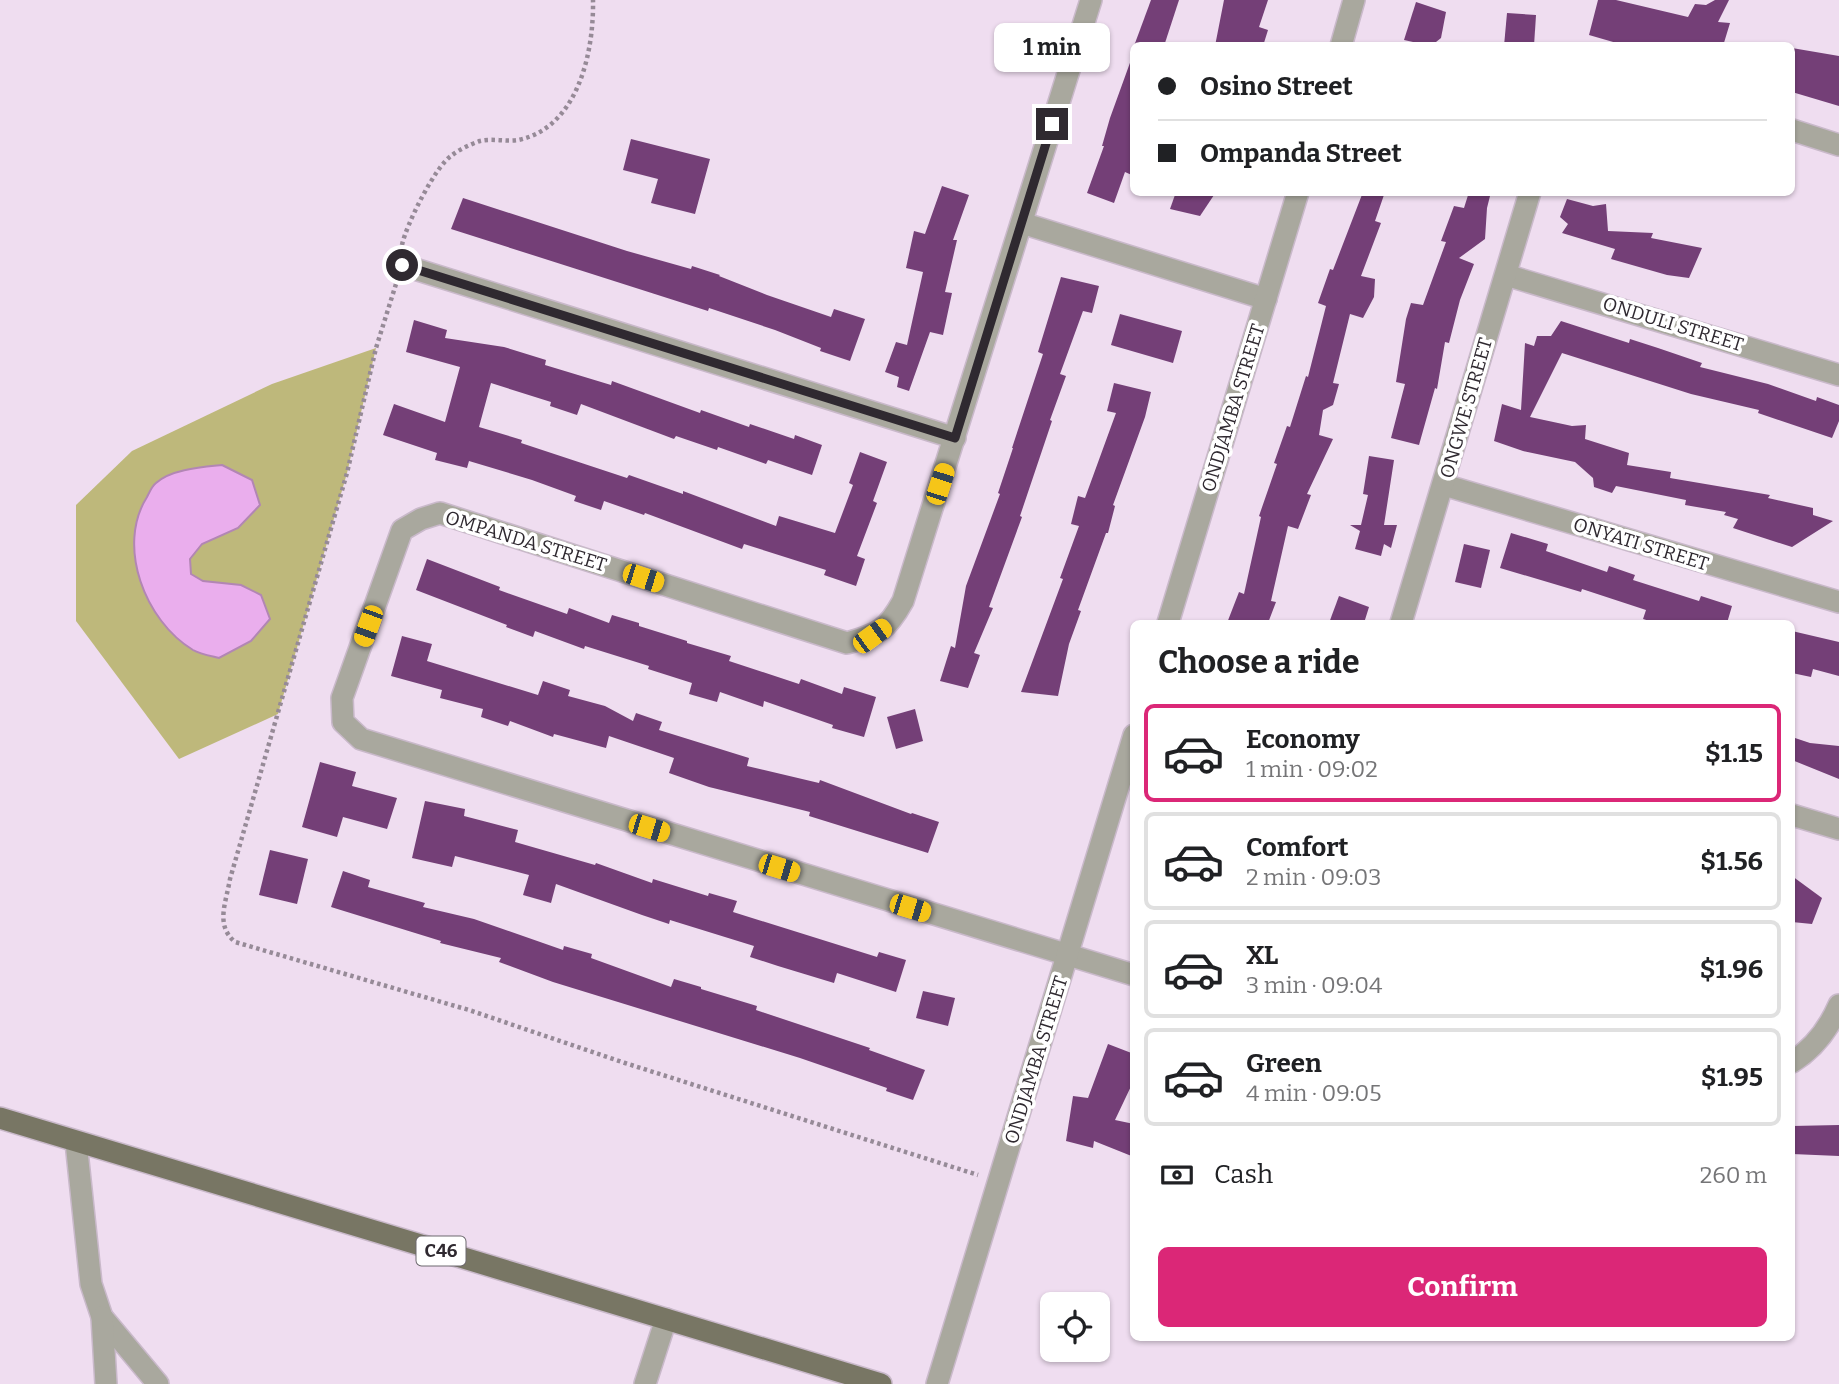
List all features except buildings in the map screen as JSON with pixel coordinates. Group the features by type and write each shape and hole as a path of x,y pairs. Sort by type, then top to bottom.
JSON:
{"main road":[{"name":"C46","path":"0,1118 881,1384"}],"street":[{"name":"OMPANDA STREET","path":"1091,0 903,601 892,622 872,636 847,643 440,513 421,519 402,530 342,698 343,722 361,739 1130,974"},
{"path":"1341,42 1354,0"},
{"path":"1795,131 1839,145"},
{"name":"ONDJAMBA STREET","path":"1169,620 1297,196"},
{"name":"ONGWE STREET","path":"1402,620 1529,196"},
{"path":"1022,223 1266,299"},
{"path":"402,265 955,438"},
{"name":"ONDULI STREET","path":"1506,275 1839,375"},
{"name":"ONYATI STREET","path":"1444,485 1839,602"},
{"name":"ONDJAMBA STREET","path":"937,1384 1130,749"},
{"path":"1795,816 1839,829"},
{"path":"1795,1060 1808,1052 1818,1040 1839,1005"},
{"path":"76,1142 92,1284 102,1317 106,1384"},
{"path":"102,1317 158,1384"},
{"path":"645,1384 666,1319"}],"path":[{"path":"593,0 584,71 568,107 548,128 518,140 481,141 449,156 426,189 402,242 402,265 376,348 347,473 230,879 223,922 226,934 235,942 470,1010 638,1067 999,1181"}],"shaded area":[{"path":"376,348 347,473 278,714 179,759 76,621 76,505 132,451 272,384"},
{"path":"222,465 252,480 260,505 238,528 202,544 190,559 191,574 203,581 241,585 261,595 270,619 251,641 219,658 193,650 161,621 140,581 134,538 138,516 153,486 162,478 178,472"}],"route":[{"path":"402,265 955,438 1052,124"}]}
